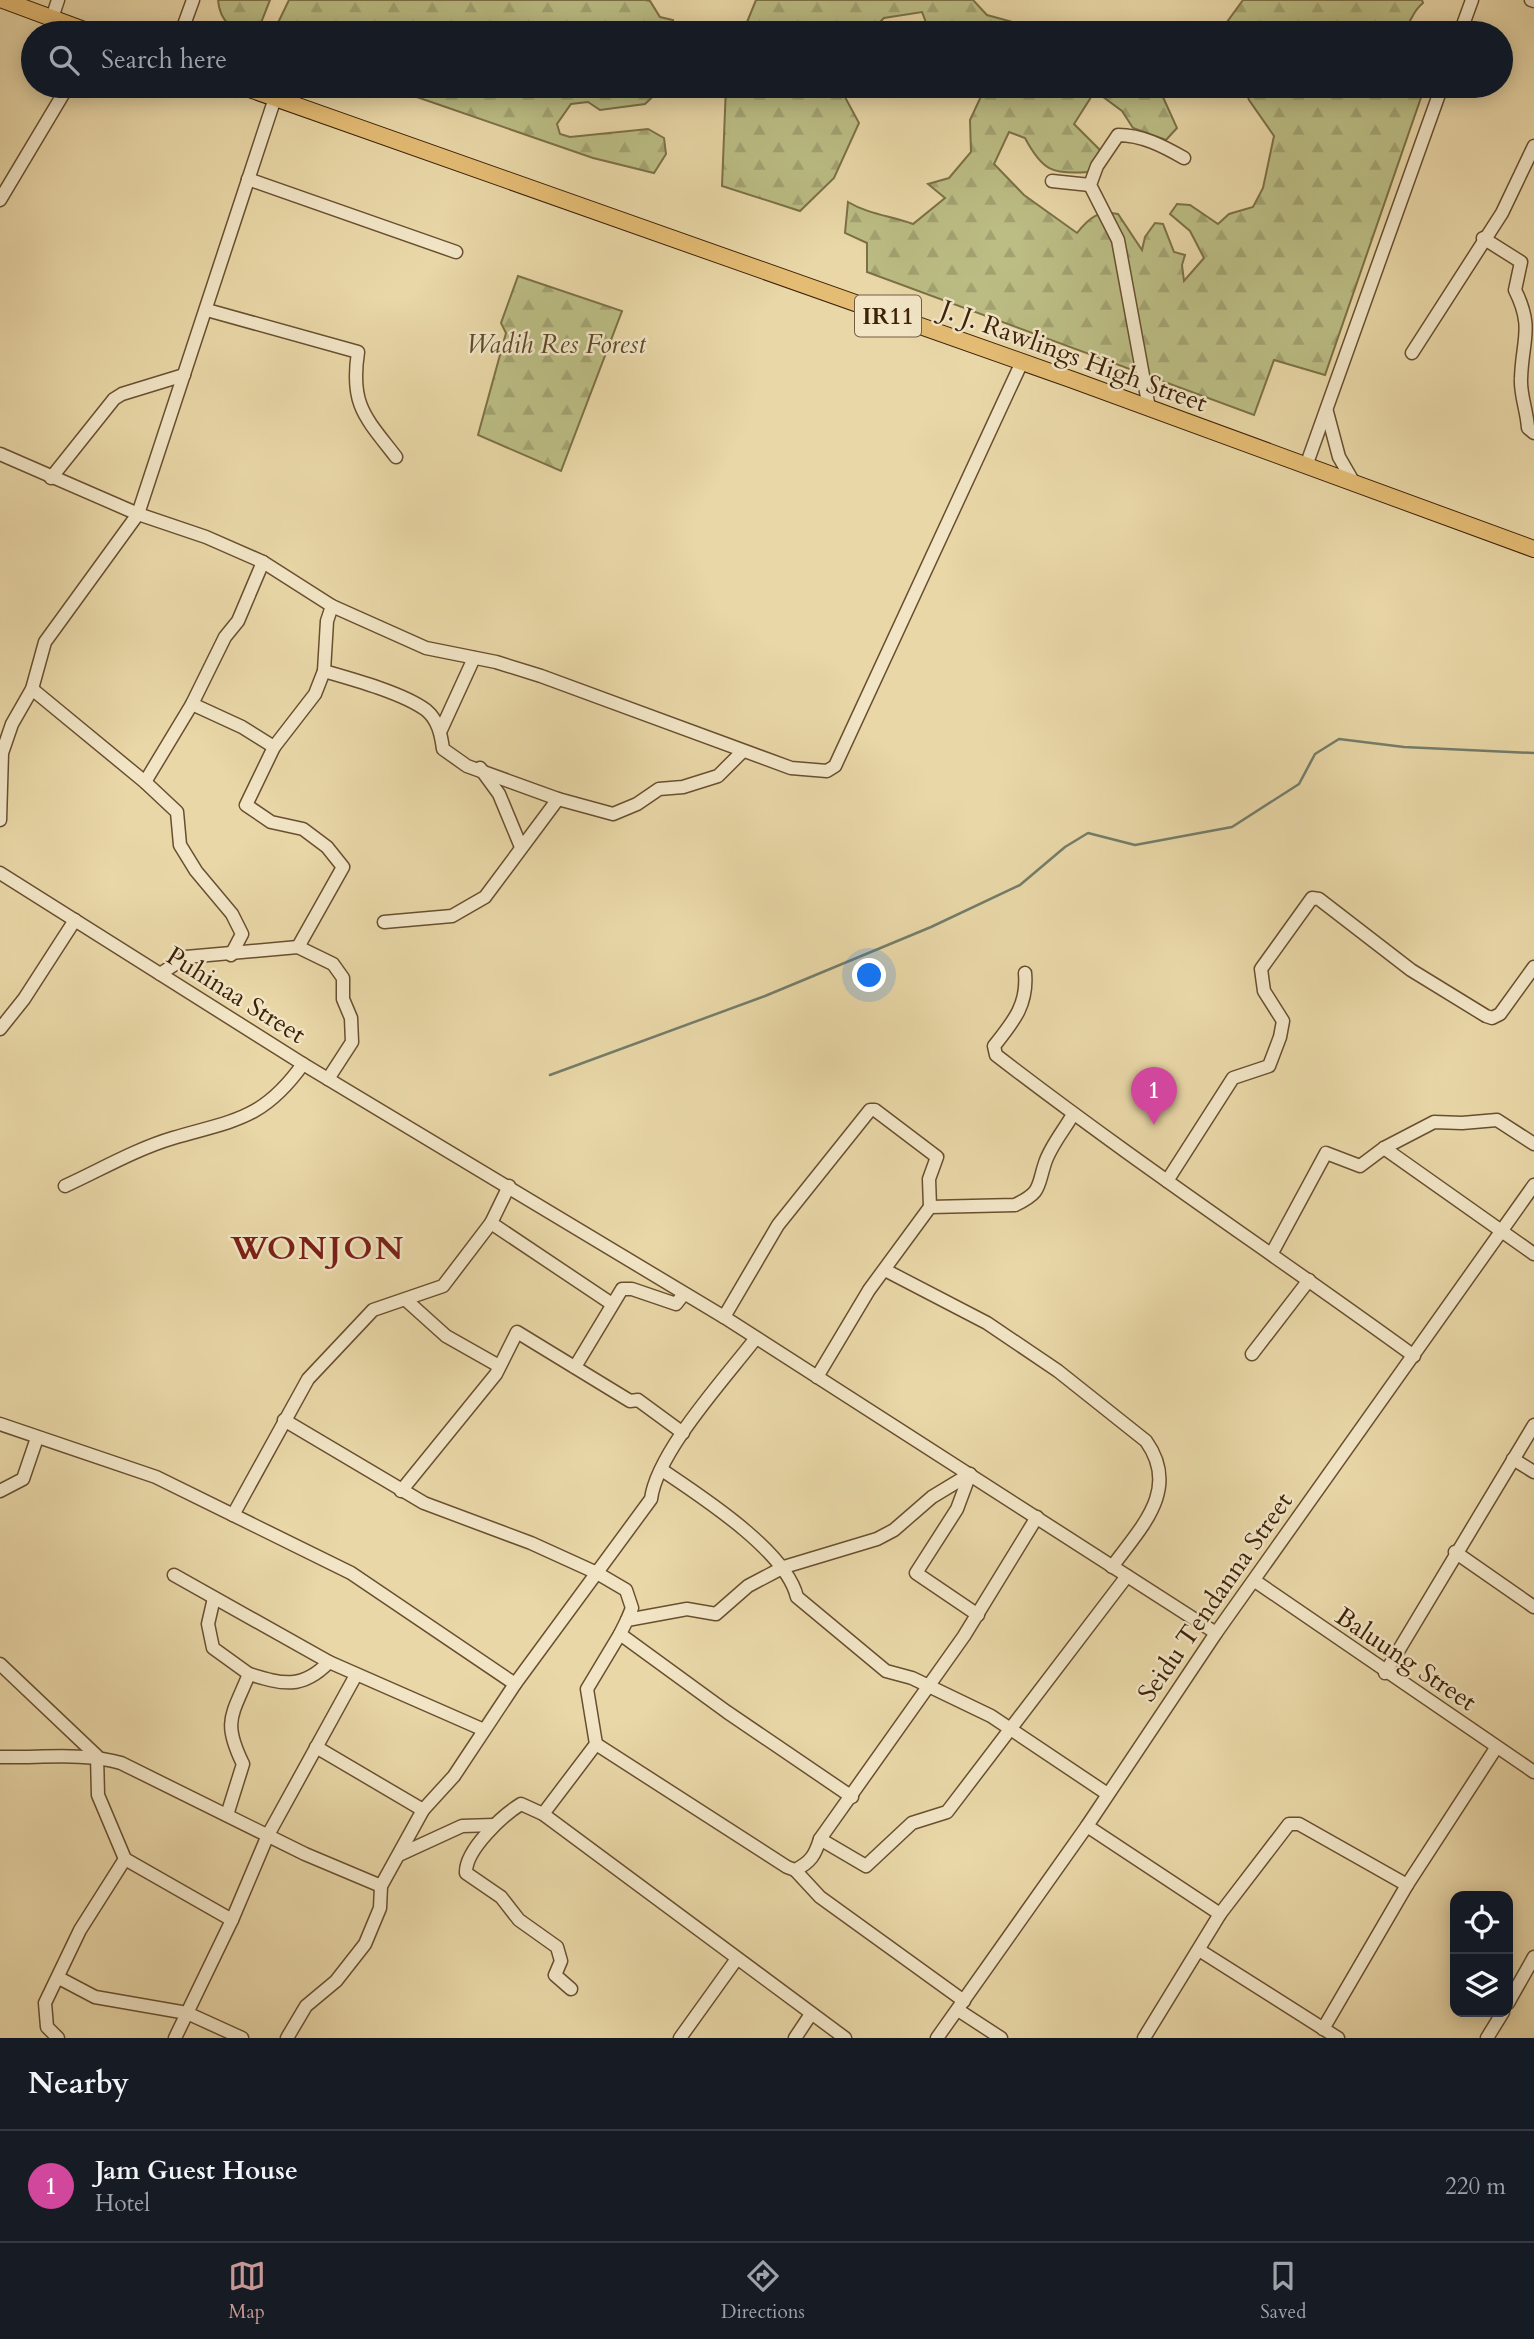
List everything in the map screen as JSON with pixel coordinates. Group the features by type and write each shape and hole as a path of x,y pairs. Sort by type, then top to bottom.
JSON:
{"main road":[{"path":"3,0 60,21"},
{"name":"J. J. Rawlings High Street","path":"275,98 450,157 1534,549"}],"street":[{"path":"52,18 58,0"},
{"path":"185,21 193,0"},
{"path":"1464,21 1472,0"},
{"path":"0,200 61,98"},
{"path":"0,820 2,753 12,724 32,689 46,642 138,514 275,98"},
{"path":"1306,466 1438,98"},
{"path":"1149,408 1118,240 1090,185 1097,166 1118,135 1133,135 1166,147 1184,158"},
{"path":"1412,353 1483,238 1502,214 1534,146"},
{"path":"248,179 456,252"},
{"path":"1052,181 1090,185"},
{"path":"1483,238 1521,262 1515,289 1525,309 1528,327 1520,380 1527,404 1528,428 1534,433"},
{"path":"207,310 358,352 354,376 359,407 396,457"},
{"path":"0,454 138,514 206,537 263,562 332,606 426,648 541,676 623,703 791,768 827,771 835,766 1021,364"},
{"path":"51,478 114,399 122,394 184,375"},
{"path":"1327,412 1339,457 1354,483"},
{"path":"145,782 192,704 225,637 250,597 263,562"},
{"path":"298,947 343,867 327,847 303,829 271,822 246,805 274,747 316,694 324,671 327,621 332,606"},
{"path":"474,658 441,730 443,749 467,766 480,768 558,799 613,814 637,804 659,789 683,787 718,776 743,751"},
{"path":"324,671 426,710 441,730"},
{"path":"32,689 145,782 177,813 180,845 195,871 242,934 232,955"},
{"path":"192,704 242,727 274,747"},
{"path":"480,768 499,794 521,847"},
{"path":"384,922 461,913 485,897 558,799"},
{"name":"Puhinaa Street","path":"0,873 328,1079 451,1150 683,1295 724,1317 1216,1633"},
{"path":"1167,1181 1233,1078 1269,1066 1283,1021 1264,991 1261,969 1312,898 1320,899 1411,970 1492,1018 1500,1014 1534,967"},
{"path":"0,1029 31,988 75,920"},
{"path":"160,974 186,957 298,947 333,964 343,978 343,999 351,1018 352,1042 328,1079"},
{"path":"1024,973 1026,992 1020,1012 994,1046 996,1055 1072,1116 1272,1253 1414,1356"},
{"path":"65,1186 172,1139 206,1131 256,1112 284,1090 303,1063"},
{"path":"724,1317 778,1225 870,1110 874,1110 937,1157 929,1179 930,1207 869,1290 817,1377"},
{"path":"930,1207 1015,1205 1025,1200 1039,1187 1045,1163 1072,1116"},
{"path":"1272,1253 1325,1153 1360,1166 1384,1148 1434,1122 1462,1124 1490,1120 1503,1123 1534,1144"},
{"path":"1384,1148 1534,1254"},
{"name":"Seidu Tendanna Street","path":"937,2038 1087,1826 1106,1793 1216,1633 1534,1185"},
{"path":"233,1515 308,1379 373,1310 443,1286 491,1223 509,1186"},
{"path":"491,1223 612,1304"},
{"path":"885,1270 987,1323 1058,1371 1146,1441 1155,1453 1161,1478 1154,1509 1112,1567"},
{"path":"1252,1354 1309,1280"},
{"path":"575,1367 622,1289 632,1289 676,1304 683,1295"},
{"path":"406,1300 446,1336 499,1366"},
{"path":"401,1491 436,1450 499,1366 517,1332 630,1401 638,1400 683,1433"},
{"path":"287,2038 306,2006 336,1981 365,1944 380,1908 381,1886 424,1810 454,1776 516,1684 651,1499 653,1486 683,1433 756,1338"},
{"path":"284,1420 401,1491 455,1517 531,1543 597,1573 626,1590 632,1608 587,1689 596,1744 543,1814"},
{"path":"0,1424 156,1477 351,1573 516,1684"},
{"path":"1385,1673 1455,1552 1534,1425"},
{"path":"0,1491 23,1479 37,1438"},
{"path":"1513,1459 1534,1472"},
{"path":"662,1470 737,1522 784,1567 794,1583 797,1597 886,1671 912,1678 1009,1727 1106,1793"},
{"path":"627,1620 687,1609 716,1614 748,1586 784,1567 877,1539 894,1530 932,1497 970,1474"},
{"path":"970,1474 957,1509 916,1573 978,1615"},
{"path":"795,1870 813,1859 820,1839 978,1615 1037,1517"},
{"path":"1455,1552 1534,1607"},
{"path":"174,1575 329,1662 484,1730"},
{"path":"820,1839 866,1866 912,1823 947,1812 1009,1727 1127,1576"},
{"name":"Baluung Street","path":"1255,1581 1385,1673 1534,1772"},
{"path":"214,1598 208,1625 213,1648 249,1674 283,1685 318,1674 329,1662"},
{"path":"620,1633 727,1712 852,1797"},
{"path":"0,1664 96,1756 98,1796 125,1859 232,1920"},
{"path":"227,1815 243,1764 229,1736 232,1717 249,1674"},
{"path":"175,2038 232,1920 268,1835 356,1675"},
{"path":"596,1744 795,1870 820,1897 1001,2038"},
{"path":"316,1746 424,1810"},
{"path":"1323,2029 1407,1885 1496,1748"},
{"path":"0,1757 78,1759 96,1756 121,1762 268,1835 381,1886"},
{"path":"571,1989 555,1975 561,1961 557,1947 519,1920 501,1897 466,1873 466,1865 494,1825 521,1804 543,1814 845,2038"},
{"path":"1143,2038 1220,1914 1289,1824 1299,1824 1407,1885"},
{"path":"401,1854 462,1826 494,1825"},
{"path":"1087,1826 1220,1914"},
{"path":"58,2038 47,2027 45,2003 80,1930 125,1859"},
{"path":"1199,1950 1338,2038"},
{"path":"1513,1994 1534,1957"},
{"path":"680,2038 736,1959"},
{"path":"59,1978 95,1997 187,2013 242,2038"},
{"path":"795,2038 811,2014"},
{"path":"1487,2038 1500,2017"}],"green space":[{"path":"218,0 270,0 262,21 225,21"},
{"path":"289,0 645,0 650,1 660,17 673,21 279,21"},
{"path":"756,0 973,0 987,15 1009,21 925,21 922,12 884,18 881,21 747,21"},
{"path":"1243,0 1422,0 1423,3 1410,21 1228,21"},
{"path":"420,98 651,98 645,104 600,110 588,102 571,104 557,124 560,134 570,137 648,129 664,138 666,154 654,173 593,158"},
{"path":"726,98 845,98 859,123 834,178 800,211 722,186"},
{"path":"980,98 1091,98 1074,124 1100,150 1088,172 1065,172 1049,168 1037,157 1025,138 1009,132 994,164 1024,195 1077,233 1099,214 1118,214 1142,250 1145,237 1155,223 1163,224 1174,252 1185,255 1182,265 1184,281 1204,258 1190,231 1170,214 1177,204 1190,205 1218,224 1229,214 1253,207 1263,188 1274,136 1248,98 1421,98 1325,375 1274,360 1254,415 867,272 867,243 845,233 848,202 913,224 945,198 928,184 949,178 971,152 970,120"},
{"path":"1104,98 1163,98 1177,128 1166,140 1133,128 1122,111"},
{"name":"Wadih Res Forest","path":"518,276 622,311 561,471 478,435 506,333 501,323"}],"waterway":[{"path":"550,1075 765,996 931,927 1020,885 1065,847 1088,833 1135,845 1232,827 1299,784 1315,754 1339,739 1404,747 1534,753"}],"place":[{"name":"Jam Guest House","path":"1154,1125"}],"district":[{"name":"WONJON","path":"318,1248"}]}
